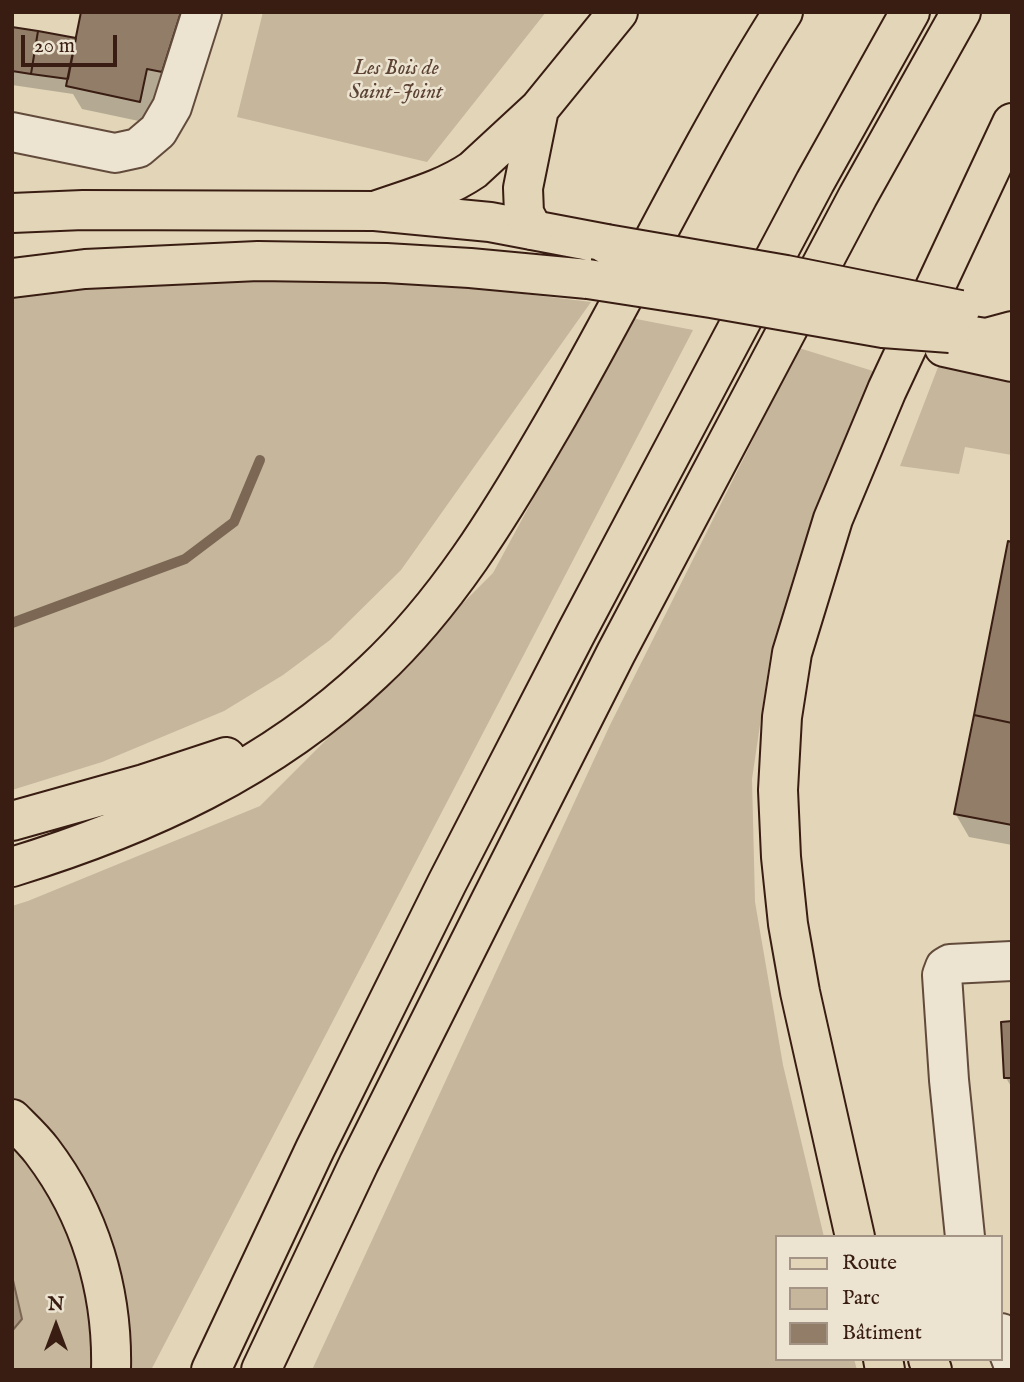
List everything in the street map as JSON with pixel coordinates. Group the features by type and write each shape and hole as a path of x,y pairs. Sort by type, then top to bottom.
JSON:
{"main road":[{"path":"375,211 440,188 473,170 539,108 618,12"},
{"path":"12,867 125,828 233,776 332,708 373,673 416,629 482,541 533,459 593,356 686,179 783,12"},
{"path":"211,1370 315,1149 459,859 808,194 910,12"},
{"path":"261,1370 359,1163 616,653 858,196 961,12"},
{"path":"539,108 523,188 524,212 533,230 571,278"},
{"path":"855,1235 800,992 788,924 778,790 782,717 792,653 833,519 887,390 1012,122"},
{"path":"12,192 83,210"},
{"path":"12,213 83,210 375,211 490,222 786,275 951,330 986,338 1012,331"},
{"path":"12,278 85,269 258,261 386,263 571,278 748,304 883,328 951,330 1012,320"},
{"path":"951,330 1012,362"},
{"path":"12,821 214,762 292,729 332,708"},
{"path":"814,1055 881,1235"},
{"path":"12,1119 41,1149 65,1184 84,1220 99,1265 108,1313 111,1370"}],"street":[{"path":"12,132 114,153 138,148 158,131 172,107 202,12"},
{"path":"965,1235 949,1080 942,975 945,967 950,964 1012,961"},
{"path":"1003,1338 1012,1361"}],"green space":[{"name":"Les Bois de Saint-Joint","path":"263,12 546,12 427,162 237,117"},
{"path":"301,275 400,279 591,302 401,570 330,640 283,675 224,711 102,762 12,790 12,298 128,285"},
{"path":"631,318 693,330 151,1370 12,1370 12,1331 22,1319 12,1276 12,906 260,806 493,573"},
{"path":"799,348 873,371 826,482 794,575 770,657 752,779 755,902 783,1065 824,1235 776,1235 776,1361 855,1361 857,1370 312,1370 610,725"},
{"path":"940,362 1012,376 1012,455 965,447 959,474 900,466"}],"shaded area":[{"path":"12,1276 22,1319 12,1331"}],"building":[{"path":"81,12 181,12 162,72 147,69 140,102 66,86"},
{"path":"12,27 38,31 31,74 12,71"},
{"path":"38,31 76,38 68,79 31,74"},
{"path":"1008,541 1012,542 1012,723 974,715"},
{"path":"974,715 1012,723 1012,825 954,814"},
{"path":"1012,1021 1012,1078 1004,1078 1001,1022"}],"waterway":[{"path":"12,623 185,559 234,522 260,460"}]}
